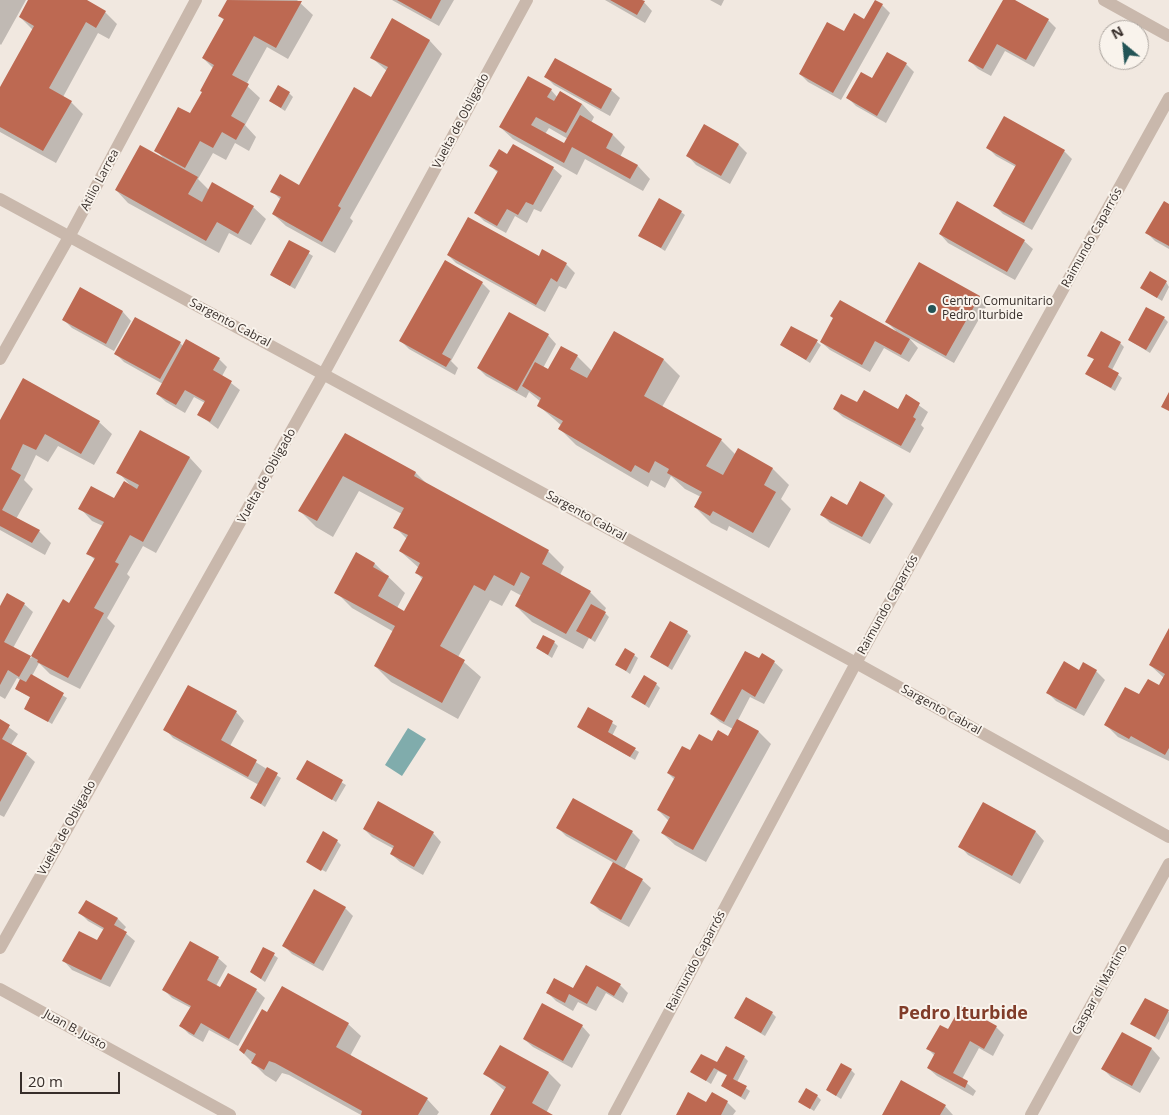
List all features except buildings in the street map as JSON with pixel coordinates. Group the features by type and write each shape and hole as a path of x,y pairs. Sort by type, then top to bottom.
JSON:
{"street":[{"name":"Atilio Larrea","path":"0,359 69,237 196,0"},
{"name":"Vuelta de Obligado","path":"0,948 324,374 527,0"},
{"path":"1104,0 1169,36"},
{"name":"Raimundo Caparrós","path":"614,1115 856,663 1169,98"},
{"name":"Sargento Cabral","path":"0,199 856,663 1169,837"},
{"name":"Gaspar di Martino","path":"1031,1115 1169,864"},
{"name":"Juan B. Justo","path":"0,989 230,1115"}],"water":[{"path":"408,728 426,739 402,776 385,765"}],"place":[{"name":"Centro Comunitario Pedro Iturbide","path":"932,309"}],"district":[{"name":"Pedro Iturbide","path":"963,1014"}]}
